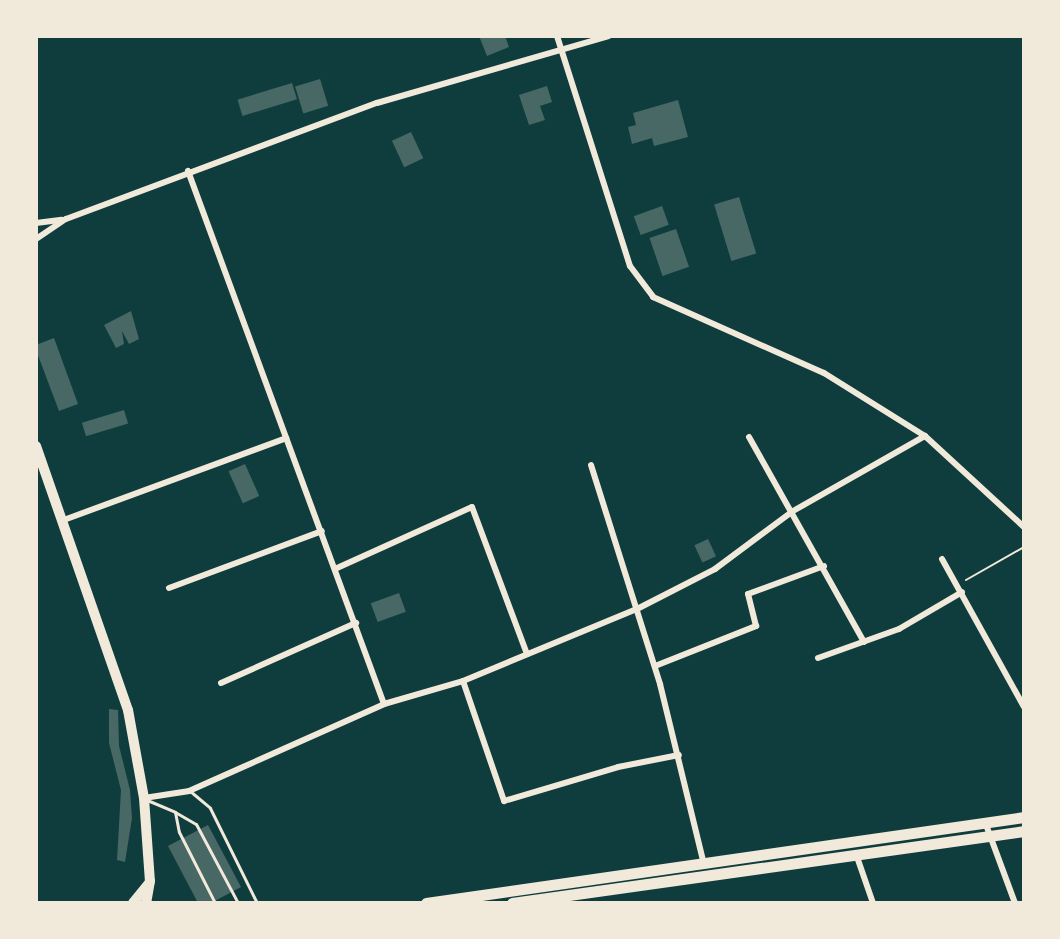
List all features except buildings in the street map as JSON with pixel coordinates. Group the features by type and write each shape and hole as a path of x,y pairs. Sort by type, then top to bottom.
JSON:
{"highway":[{"path":"820,853 856,854 986,828 1024,817"},
{"path":"426,903 702,870 986,828 1024,831"},
{"path":"512,903 702,870"}],"main road":[{"path":"36,446 128,710 144,798 150,881 146,903"},
{"path":"133,903 150,881"}],"street":[{"path":"557,36 630,266 653,297 824,373 925,436 1024,527"},
{"path":"36,239 66,219 377,103 609,36"},
{"path":"188,171 337,568 384,704"},
{"path":"36,223 66,219"},
{"path":"144,798 189,791 384,704 463,681 637,609 715,569 793,511 925,436"},
{"path":"749,437 864,642"},
{"path":"61,521 286,438"},
{"path":"591,465 655,666 679,755 702,870"},
{"path":"337,568 472,507 527,654"},
{"path":"169,588 322,531"},
{"path":"942,559 1024,707"},
{"path":"655,666 756,626 748,594 824,566"},
{"path":"818,658 864,642 962,592"},
{"path":"221,683 356,623"},
{"path":"463,681 504,801 618,767 679,755"},
{"path":"986,828 1015,903"},
{"path":"856,854 873,903"}],"lane":[{"path":"189,791 210,808 257,903"},
{"path":"144,798 196,824 238,903"},
{"path":"175,812 179,832 215,903"}],"path":[{"path":"958,585 1024,547"}]}
